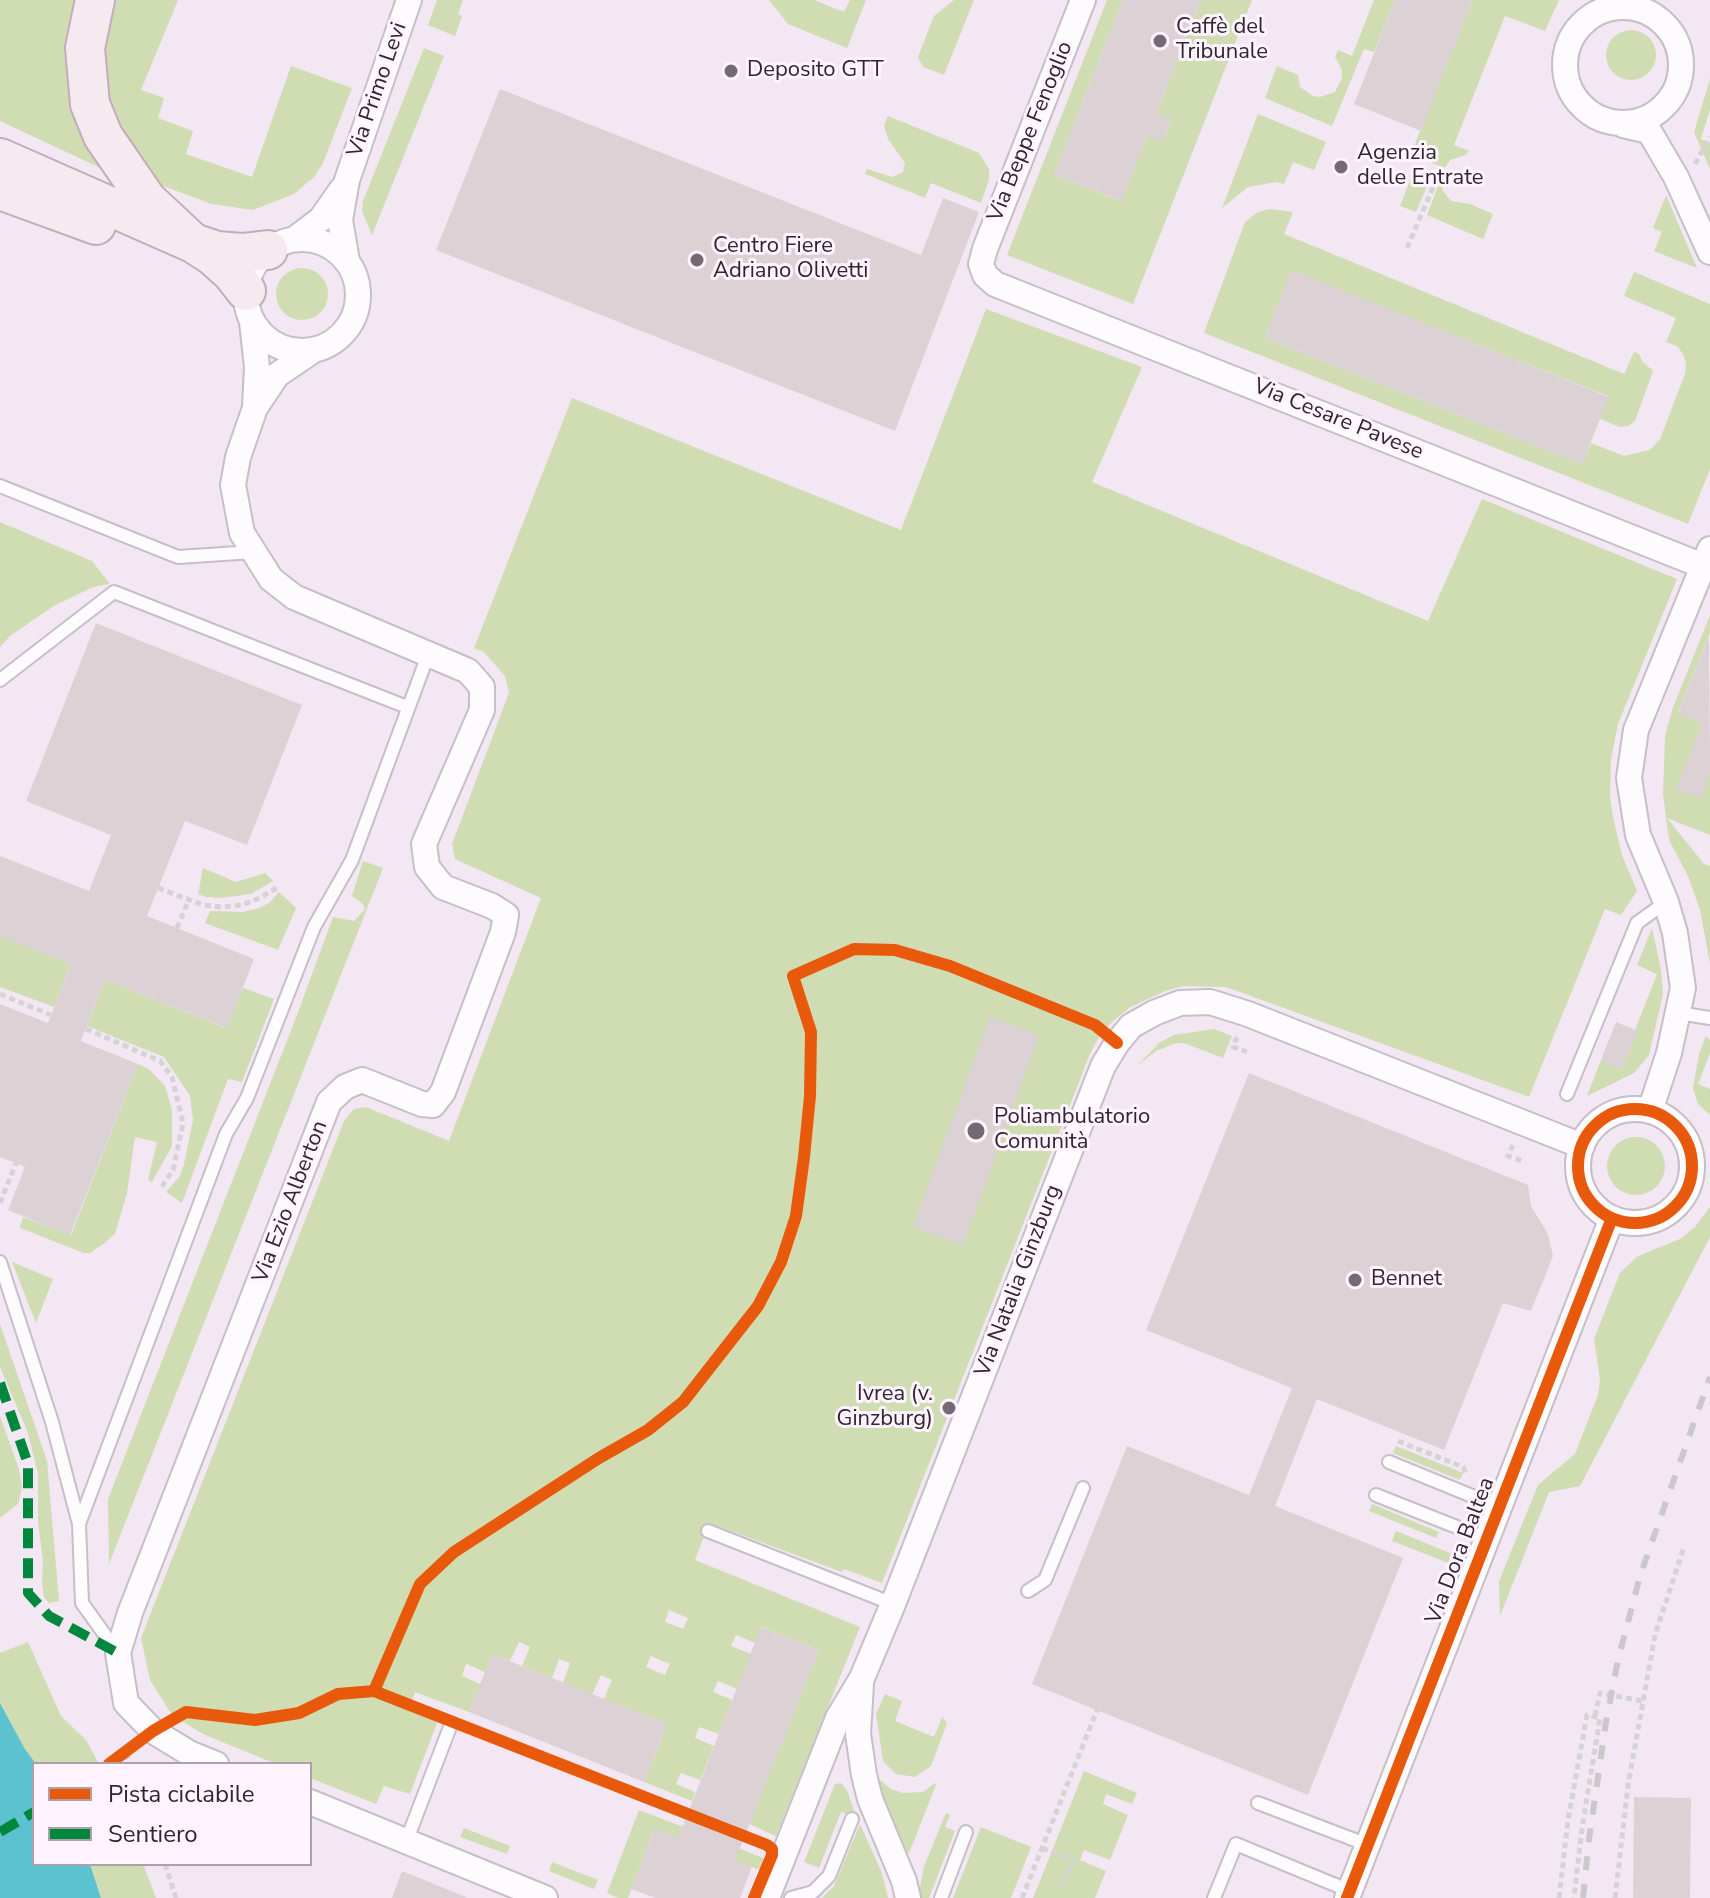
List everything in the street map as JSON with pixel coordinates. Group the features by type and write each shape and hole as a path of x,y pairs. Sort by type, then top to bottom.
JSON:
{"main road":[{"path":"95,0 85,48 90,104 103,136 124,171 147,200 193,243 222,264 249,307"},
{"path":"0,158 217,251 242,253 282,244"},
{"path":"0,190 109,229 157,240 193,243"}],"street":[{"name":"Via Primo Levi","path":"282,244 321,219 340,194 409,0"},
{"name":"Via Beppe Fenoglio","path":"981,264 1083,0"},
{"path":"1581,0 1580,25 1567,50 1565,64 1567,83 1575,99 1604,121 1649,131 1676,177 1710,252"},
{"path":"1580,25 1601,11 1621,4 1645,11 1660,21 1678,46 1680,80 1665,106 1640,121 1616,123"},
{"path":"1665,106 1676,177"},
{"name":"Via Primo Levi","path":"347,180 340,220 347,261"},
{"path":"249,307 261,334 285,349 314,350 339,337 355,315 359,296 356,278 347,261 324,242 282,244 256,262 249,276 249,307 257,367 255,408"},
{"name":"Via Cesare Pavese","path":"981,264 985,275 995,284 1707,557"},
{"name":"Via Ezio Alberton","path":"211,1762 189,1753 153,1731 126,1703 118,1653 130,1613 329,1102 345,1087 362,1080 422,1104 433,1105 443,1092 503,932 506,915 492,906 443,887 427,867 424,844 482,710 482,687 468,671 294,597 271,579 242,533 233,485 238,457 255,408 277,375 314,350"},
{"path":"1650,1111 1679,1013 1683,988 1675,933 1666,902 1638,835 1629,778 1636,730 1707,557"},
{"name":"Via Natalia Ginzburg","path":"767,1898 838,1718 862,1678 893,1604 1103,1066 1131,1026 1180,1003 1210,1002 1248,1014 1582,1146"},
{"path":"1629,1109 1650,1111 1671,1121 1700,1152 1690,1183 1674,1208 1647,1222 1612,1218 1592,1203 1584,1190 1578,1166 1582,1146 1590,1131 1606,1117 1629,1109"},
{"name":"Via Dora Baltea","path":"1349,1895 1612,1218"},
{"name":"Via Natalia Ginzburg","path":"862,1678 858,1734 864,1775 870,1799 908,1898"},
{"path":"312,1803 545,1898"}],"lane":[{"path":"0,486 178,557 253,552"},
{"path":"0,680 114,592 407,707"},
{"path":"79,1524 226,1134 247,1098 314,927 352,860 428,655"},
{"path":"1567,1094 1637,923 1666,902"},
{"path":"1679,1013 1710,1018"},
{"path":"0,1262 52,1422 79,1524 82,1603 118,1653"},
{"path":"1389,1462 1499,1507"},
{"path":"1028,1591 1045,1580 1083,1488"},
{"path":"1376,1495 1487,1539"},
{"path":"708,1531 893,1604"},
{"path":"406,1842 450,1727"},
{"path":"1258,1803 1364,1855"},
{"path":"791,1898 813,1892 829,1876 852,1819"},
{"path":"941,1898 966,1832"},
{"path":"1214,1898 1236,1844 1349,1895"}],"path":[{"path":"1407,248 1438,176"},
{"path":"158,888 222,907 242,905 278,887"},
{"path":"177,928 189,899"},
{"path":"374,1691 420,1584 454,1552 648,1430 683,1402 758,1306 781,1262 796,1216 804,1157 810,1096 811,1032 793,976 854,949 895,950 950,966 1095,1025 1117,1043"},
{"path":"0,994 51,1015"},
{"path":"86,1029 160,1061 172,1077 183,1123 173,1170 161,1188"},
{"path":"0,1203 16,1163"},
{"path":"1615,1898 1628,1785 1642,1701 1655,1635 1684,1547"},
{"path":"153,1731 186,1712 255,1720 299,1713 338,1694 374,1691 440,1715"},
{"path":"1595,1716 1600,1693 1642,1701"},
{"path":"1022,1898 1097,1710"},
{"path":"1559,1898 1568,1820 1587,1715 1600,1718 1585,1803 1574,1898"},
{"path":"467,1726 772,1849"},
{"path":"126,1753 129,1762"},
{"path":"1042,1848 1073,1860 1061,1888"},
{"path":"166,1866 176,1898"}],"green space":[{"path":"0,0 79,0 107,171 0,121"},
{"path":"110,0 178,0 141,90 164,98 158,118 193,131 186,154 252,177 291,66 352,88 315,176 294,194 253,210 212,204 163,186 152,175 110,112 99,63"},
{"path":"437,0 463,0 458,14 462,16 455,36 428,25"},
{"path":"769,0 814,0 844,12 850,0 866,0 847,48 788,24"},
{"path":"954,0 974,0 944,75 923,67 918,57 934,16"},
{"path":"1107,0 1123,0 1054,175 1121,201 1147,136 1163,141 1171,121 1156,114 1201,0 1252,0 1133,304 1007,255"},
{"path":"1374,0 1395,0 1374,52 1364,49 1332,126 1265,98 1277,66 1298,75 1300,87 1313,96 1335,92 1342,78 1342,70 1335,57 1338,50 1352,56"},
{"path":"1472,0 1559,0 1545,31 1505,16 1454,145 1469,151 1450,160 1445,168 1411,154"},
{"path":"1631,30 1649,37 1656,55 1649,73 1631,80 1613,73 1606,55 1613,37"},
{"path":"424,48 444,56 372,235 362,211 363,201"},
{"path":"1710,79 1710,109 1701,139 1710,143 1710,169 1694,132"},
{"path":"1258,114 1326,142 1314,170 1293,162 1284,184 1276,182 1248,187 1222,208"},
{"path":"888,116 979,153 989,169 981,203 931,183 925,198 865,174 867,169 892,177 903,172 905,163 888,139 884,125"},
{"path":"1411,178 1428,184 1416,212 1400,206"},
{"path":"1440,181 1451,201 1470,204 1493,214 1483,239 1427,215"},
{"path":"1666,195 1697,268 1654,251 1662,232 1653,228"},
{"path":"1270,209 1293,212 1284,234 1624,374 1634,352 1639,354 1653,371 1635,421 1620,427 1600,419 1608,396 1291,271 1265,338 1582,464 1591,443 1624,456 1650,450 1660,439 1685,374 1683,354 1677,346 1666,342 1676,318 1624,296 1634,272 1710,304 1710,469 1688,524 1204,333 1245,222 1258,212"},
{"path":"302,268 321,275 328,294 321,313 302,320 283,313 276,294 283,275"},
{"path":"986,309 1142,367 1092,482 1428,621 1482,499 1677,579 1618,724 1611,759 1613,817 1622,855 1637,891 1621,915 1605,909 1529,1097 1226,987 1184,986 1165,991 1129,1008 1100,1035 1090,1054 882,1583 844,1569 842,1572 709,1523 695,1560 860,1627 776,1836 749,1824 819,1650 762,1627 755,1643 736,1635 731,1646 751,1654 737,1689 718,1681 713,1692 732,1700 719,1734 699,1727 695,1738 714,1746 700,1780 681,1773 676,1784 695,1792 692,1801 644,1782 667,1724 604,1699 612,1680 601,1675 592,1695 563,1683 570,1663 559,1659 552,1678 522,1666 530,1647 519,1642 510,1661 492,1654 485,1672 466,1664 462,1676 480,1684 469,1712 415,1692 411,1704 440,1715 410,1794 384,1786 376,1804 312,1779 312,1762 271,1762 203,1734 172,1715 150,1680 141,1638 344,1121 354,1109 366,1107 449,1141 541,898 455,859 452,844 509,693 505,676 484,652 474,648 572,398 901,530","holes":["669,1610 688,1618 683,1629 665,1622","651,1656 670,1664 665,1675 646,1667"]},
{"path":"0,522 92,561 110,584 93,587 54,606 11,635 0,647"},
{"path":"1710,615 1710,633 1678,712 1702,722 1698,734 1710,739 1710,835 1667,818 1704,864 1710,866 1710,964 1700,910 1688,876 1669,840 1663,794 1665,737 1672,710"},
{"path":"363,861 383,868 109,1564 108,1499 333,917 354,921 365,909 352,896"},
{"path":"203,868 236,882 265,873 273,881 251,894 206,897 198,894"},
{"path":"279,892 296,908 278,950 205,923 210,911 243,912 259,908"},
{"path":"1652,928 1663,994 1649,1055 1634,1073 1587,1096 1601,1060 1622,1069 1637,1031 1657,974 1637,965"},
{"path":"0,935 71,964 54,1007 0,987"},
{"path":"105,980 226,1028 243,988 274,999 242,1082 228,1079 182,1203 166,1192 180,1176 184,1164 193,1120 190,1096 164,1057 87,1026"},
{"path":"1214,1029 1232,1036 1223,1058 1184,1043 1176,1043 1156,1051 1137,1066 1159,1043 1174,1035"},
{"path":"1706,1036 1710,1040 1710,1053 1698,1084 1710,1089 1710,1115 1698,1104 1693,1088 1699,1054"},
{"path":"138,1064 149,1069 165,1086 172,1110 172,1146 152,1182 148,1180 157,1142 135,1137 127,1193 115,1234 90,1253 84,1253 20,1228 23,1217 71,1235"},
{"path":"1636,1137 1656,1146 1665,1166 1656,1186 1636,1195 1616,1186 1607,1166 1616,1146"},
{"path":"1710,1207 1710,1237 1580,1486 1549,1492 1500,1616 1499,1581 1538,1485 1575,1454 1598,1395 1600,1380 1594,1339 1620,1273 1638,1256 1680,1239 1695,1227"},
{"path":"12,1262 53,1279 36,1323"},
{"path":"0,1324 47,1461 59,1601 49,1603 44,1597 42,1583 38,1474 28,1433 0,1367"},
{"path":"0,1416 19,1469 22,1488 18,1504 0,1518"},
{"path":"1396,1446 1463,1473 1460,1480 1393,1453"},
{"path":"1372,1504 1439,1532 1436,1538 1369,1511"},
{"path":"1396,1531 1455,1555 1451,1564 1392,1541"},
{"path":"28,1642 61,1716 86,1740 98,1762 35,1762 0,1703 0,1653"},
{"path":"885,1694 902,1701 895,1721 934,1737 942,1717 947,1723 931,1766 915,1777 896,1774 883,1761 876,1714"},
{"path":"1084,1771 1137,1793 1132,1804 1106,1794 1103,1804 1128,1815 1110,1860 1084,1850 1080,1860 1106,1871 1095,1898 1033,1898"},
{"path":"871,1773 891,1789 903,1793 923,1792 937,1782 910,1851 904,1857"},
{"path":"841,1783 847,1790 856,1817 841,1812 819,1868 804,1862 835,1784"},
{"path":"639,1810 697,1832 693,1844 654,1829 628,1898 618,1898 607,1893"},
{"path":"946,1813 950,1815 945,1827 955,1831 929,1898 918,1898 924,1866"},
{"path":"860,1824 882,1873 888,1898 822,1898 834,1886"},
{"path":"981,1827 1031,1847 1011,1898 953,1898"},
{"path":"464,1828 510,1846 507,1854 460,1837"},
{"path":"726,1843 768,1860 764,1872 721,1855"},
{"path":"552,1862 598,1880 594,1889 549,1871"},
{"path":"91,1866 144,1866 156,1898 101,1898"}],"water":[{"path":"0,1703 35,1762 32,1762 32,1866 91,1866 101,1898 0,1898"}],"building":[{"path":"1123,0 1201,0 1156,114 1171,120 1163,142 1147,136 1122,201 1054,175"},
{"path":"1395,0 1472,0 1421,131 1354,104"},
{"name":"Centro Fiere Adriano Olivetti","path":"500,89 921,255 943,198 979,212 895,431 436,250"},
{"path":"1291,270 1609,397 1582,464 1265,338"},
{"path":"96,623 302,705 247,845 185,821 147,916 254,959 227,1028 105,980 81,1041 138,1064 70,1235 8,1210 25,1167 0,1157 0,1004 48,1023 71,964 0,936 0,856 89,891 111,835 26,801"},
{"path":"1709,636 1710,773 1700,798 1676,789 1702,723 1678,713"},
{"name":"Poliambulatorio Comunità","path":"990,1017 1039,1035 963,1245 913,1227"},
{"path":"1616,1022 1638,1031 1622,1069 1601,1060"},
{"path":"1249,1073 1528,1185 1531,1206 1548,1234 1553,1256 1531,1311 1503,1303 1444,1450 1317,1399 1275,1506 1403,1558 1308,1795 1032,1684 1127,1446 1249,1495 1292,1388 1146,1330"},
{"path":"761,1627 819,1650 735,1860 752,1867 740,1898 656,1898 631,1889 654,1829 678,1838"},
{"path":"492,1654 667,1724 644,1782 469,1712"},
{"path":"1634,1797 1691,1798 1690,1898 1633,1898"},
{"path":"402,1871 466,1897 466,1898 392,1898"}],"railway":[{"path":"1583,1898 1606,1722 1618,1660 1640,1576 1710,1377"}],"marked path":[{"path":"0,1383 28,1464 28,1593 49,1616 118,1653"},
{"path":"0,1832 32,1813"}],"cycle path":[{"path":"374,1691 420,1584 454,1552 648,1430 683,1402 758,1306 781,1262 796,1216 804,1157 810,1096 811,1032 793,976 854,949 895,950 950,966 1095,1025 1117,1043"},
{"path":"1635,1109 1657,1113 1675,1126 1688,1144 1692,1166 1688,1188 1675,1206 1657,1219 1635,1223 1613,1219 1595,1206 1582,1188 1578,1166 1582,1144 1595,1126 1613,1113 1635,1109"},
{"path":"1347,1898 1612,1218"},
{"path":"112,1762 153,1731 186,1712 255,1720 299,1713 338,1694 374,1691 767,1845 772,1849 772,1855 754,1898"}],"place":[{"name":"Caffè del Tribunale","path":"1160,41"},
{"name":"Deposito GTT","path":"731,71"},
{"name":"Agenzia delle Entrate","path":"1341,167"},
{"name":"Centro Fiere Adriano Olivetti","path":"697,260"},
{"name":"Poliambulatorio Comunità","path":"976,1131"},
{"name":"Bennet","path":"1355,1280"},
{"name":"Ivrea (v. Ginzburg)","path":"949,1408"}]}
